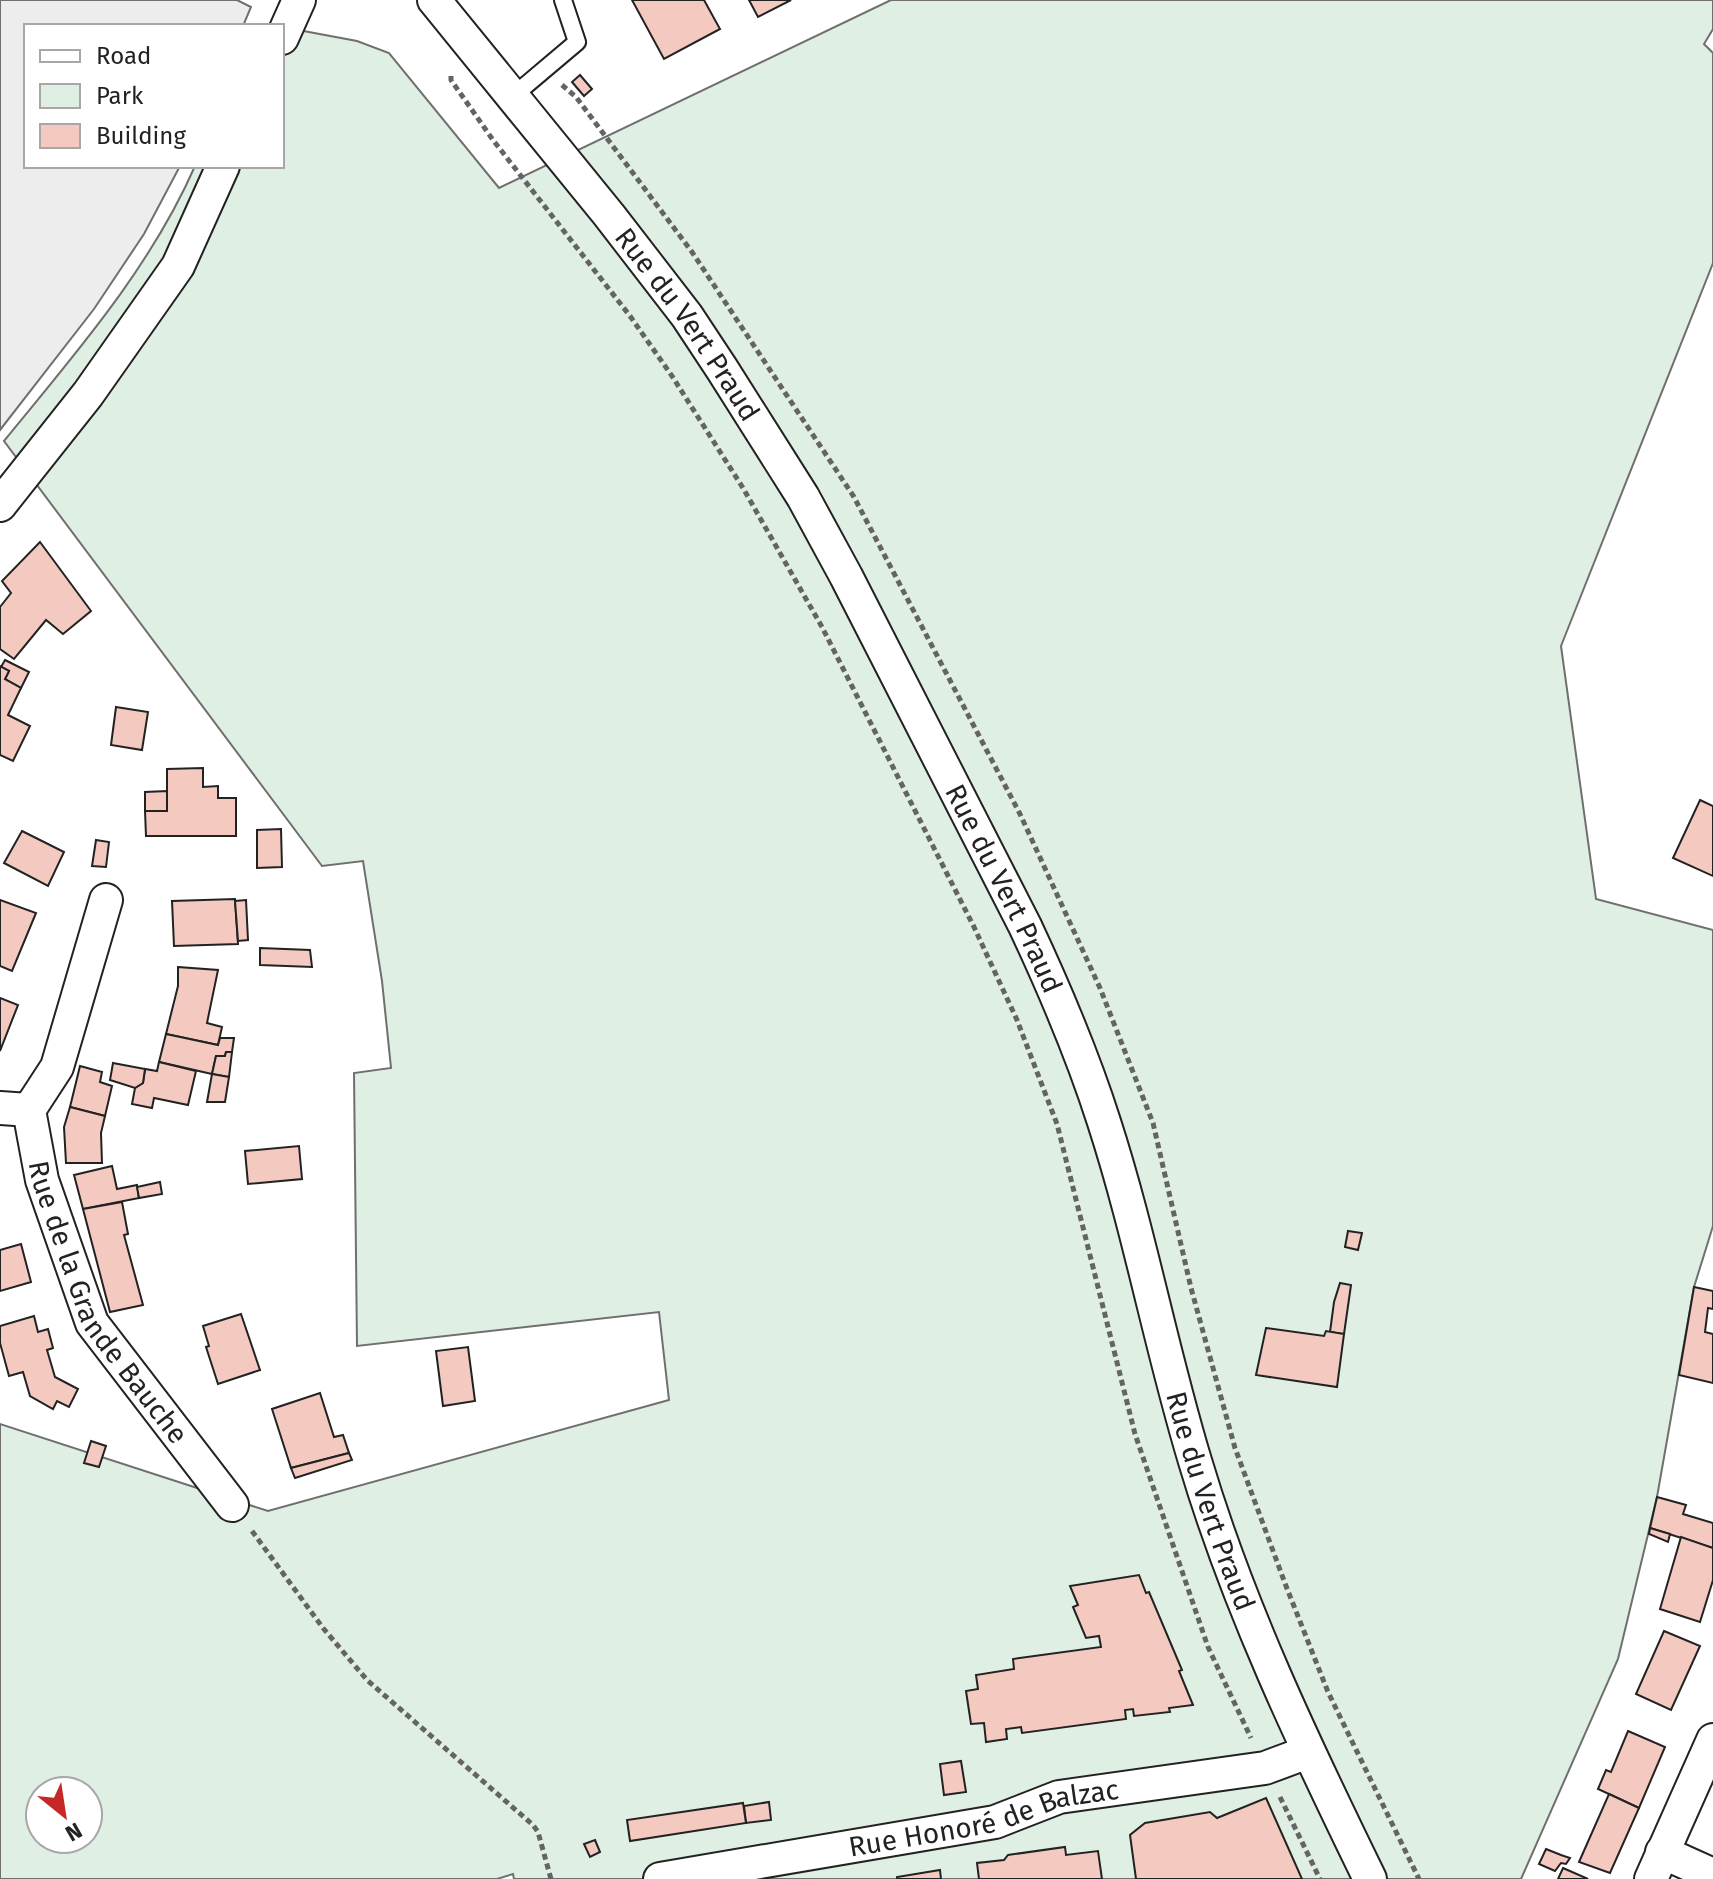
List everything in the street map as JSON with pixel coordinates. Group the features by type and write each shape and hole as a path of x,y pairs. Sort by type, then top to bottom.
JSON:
{"street":[{"path":"284,34 299,0"},
{"name":"Rue du Vert Praud","path":"434,0 687,316 780,460 846,576 1025,926 1052,983 1104,1122 1195,1463 1231,1569 1308,1752 1370,1879"},
{"path":"0,505 88,394 178,266 222,168"},
{"path":"14,1109 57,1067 106,900"},
{"name":"Rue de la Grande Bauche","path":"14,1109 92,1323 232,1505"},
{"path":"1713,1740 1657,1865 1713,1875"},
{"name":"Rue Honoré de Balzac","path":"660,1879 995,1822 1059,1797 1265,1768 1308,1752"}],"lane":[{"path":"513,96 577,42 563,0"}],"path":[{"path":"451,67 451,80 469,108 630,316 743,488 822,627 974,927 1017,1020 1057,1124 1135,1434 1208,1647 1320,1879"},
{"path":"232,1505 323,1628 367,1680 533,1825 538,1832 551,1879"}],"green space":[{"path":"891,0 1713,0 1713,29 1704,44 1713,53 1713,263 1561,646 1596,899 1713,930 1713,1226 1694,1287 1657,1497 1618,1659 1521,1879 514,1879 513,1874 497,1879 0,1879 0,1424 268,1511 669,1400 659,1312 357,1346 354,1073 391,1068 382,981 363,861 322,866 4,441 133,276 177,204 194,168 284,168 284,27 357,41 389,53 499,188"}],"shaded area":[{"path":"0,0 237,0 251,7 244,24 24,24 24,168 179,168 144,234 94,309 0,430"}],"building":[{"path":"632,0 704,0 720,29 664,59"},
{"path":"749,0 791,0 758,17"},
{"path":"580,75 592,89 584,96 572,82"},
{"path":"40,542 91,611 63,634 46,620 14,659 0,649 0,607 11,593 2,581"},
{"path":"5,660 29,672 21,688 5,679 9,671 1,667"},
{"path":"0,666 9,671 5,679 21,688 8,715 30,726 13,761 0,755"},
{"path":"116,707 148,712 142,750 111,745"},
{"path":"203,768 203,787 218,786 218,798 236,798 236,836 146,836 145,811 167,811 167,769"},
{"path":"167,791 167,811 145,811 145,792"},
{"path":"1700,800 1713,806 1713,876 1673,858"},
{"path":"281,829 282,867 257,868 257,830"},
{"path":"22,831 64,852 48,886 4,863"},
{"path":"96,840 109,842 106,867 92,866"},
{"path":"235,899 238,944 174,946 172,901"},
{"path":"0,900 36,913 12,971 0,966"},
{"path":"246,900 248,940 238,941 235,901"},
{"path":"260,948 310,950 312,967 260,965"},
{"path":"178,967 218,970 207,1023 222,1027 218,1045 166,1034 178,986"},
{"path":"0,998 18,1005 0,1051"},
{"path":"166,1034 218,1045 220,1038 234,1038 232,1052 216,1056 212,1074 159,1062"},
{"path":"226,1052 232,1052 229,1077 212,1074 216,1056 225,1056"},
{"path":"159,1062 196,1071 188,1105 154,1098 152,1108 132,1104 135,1088 143,1083 145,1069 157,1071"},
{"path":"113,1063 145,1069 143,1083 135,1088 110,1080"},
{"path":"80,1066 102,1072 100,1082 112,1086 105,1116 70,1107"},
{"path":"212,1074 229,1077 225,1102 207,1102"},
{"path":"70,1107 105,1116 101,1133 102,1163 66,1163 64,1127"},
{"path":"299,1146 302,1179 248,1184 245,1151"},
{"path":"112,1166 117,1189 137,1185 139,1198 83,1209 74,1175"},
{"path":"160,1182 162,1194 139,1198 137,1187"},
{"path":"122,1202 128,1234 124,1235 143,1305 110,1312 83,1209"},
{"path":"1348,1231 1362,1233 1358,1250 1345,1247"},
{"path":"21,1244 31,1282 0,1291 0,1250"},
{"path":"1340,1283 1351,1285 1344,1334 1330,1332"},
{"path":"1694,1287 1713,1291 1713,1309 1708,1308 1705,1332 1713,1334 1713,1383 1679,1375"},
{"path":"241,1314 260,1370 218,1384 203,1326"},
{"path":"34,1316 38,1332 48,1329 53,1348 47,1350 55,1377 78,1389 69,1407 57,1401 53,1409 30,1396 23,1372 9,1376 0,1343 0,1326"},
{"path":"1266,1328 1324,1336 1326,1331 1344,1334 1337,1387 1256,1375"},
{"path":"468,1347 475,1401 443,1406 436,1351"},
{"path":"320,1393 334,1437 343,1435 349,1453 291,1468 272,1409"},
{"path":"91,1441 106,1446 99,1467 84,1463"},
{"path":"349,1453 352,1460 295,1478 291,1468"},
{"path":"1657,1497 1686,1505 1683,1514 1713,1523 1713,1548 1650,1528"},
{"path":"1650,1528 1670,1534 1668,1542 1649,1534"},
{"path":"1681,1537 1713,1548 1713,1580 1700,1622 1660,1609"},
{"path":"1139,1575 1182,1670 1179,1671 1193,1705 1169,1708 1170,1712 1134,1716 1133,1709 1125,1710 1126,1719 1022,1733 1021,1727 1006,1729 1007,1739 986,1742 984,1723 971,1724 966,1691 978,1689 976,1675 1014,1669 1013,1659 1101,1647 1099,1636 1086,1638 1073,1607 1078,1605 1070,1586"},
{"path":"1664,1631 1700,1646 1671,1710 1636,1694"},
{"path":"1628,1731 1665,1747 1639,1808 1598,1789 1606,1770 1611,1772"},
{"path":"961,1761 966,1792 944,1795 940,1764"},
{"path":"1609,1794 1639,1808 1610,1873 1579,1862"},
{"path":"1266,1798 1302,1879 1136,1879 1130,1835 1145,1823 1210,1812 1217,1818"},
{"path":"769,1802 771,1820 746,1823 744,1806"},
{"path":"743,1803 746,1823 630,1841 627,1820"},
{"path":"595,1840 600,1852 590,1857 584,1844"},
{"path":"1065,1847 1066,1855 1098,1851 1102,1879 979,1879 977,1863"},
{"path":"1546,1849 1570,1858 1555,1871 1539,1864"},
{"path":"1563,1868 1588,1879 1558,1879"},
{"path":"940,1870 941,1879 897,1879 897,1877"}]}
